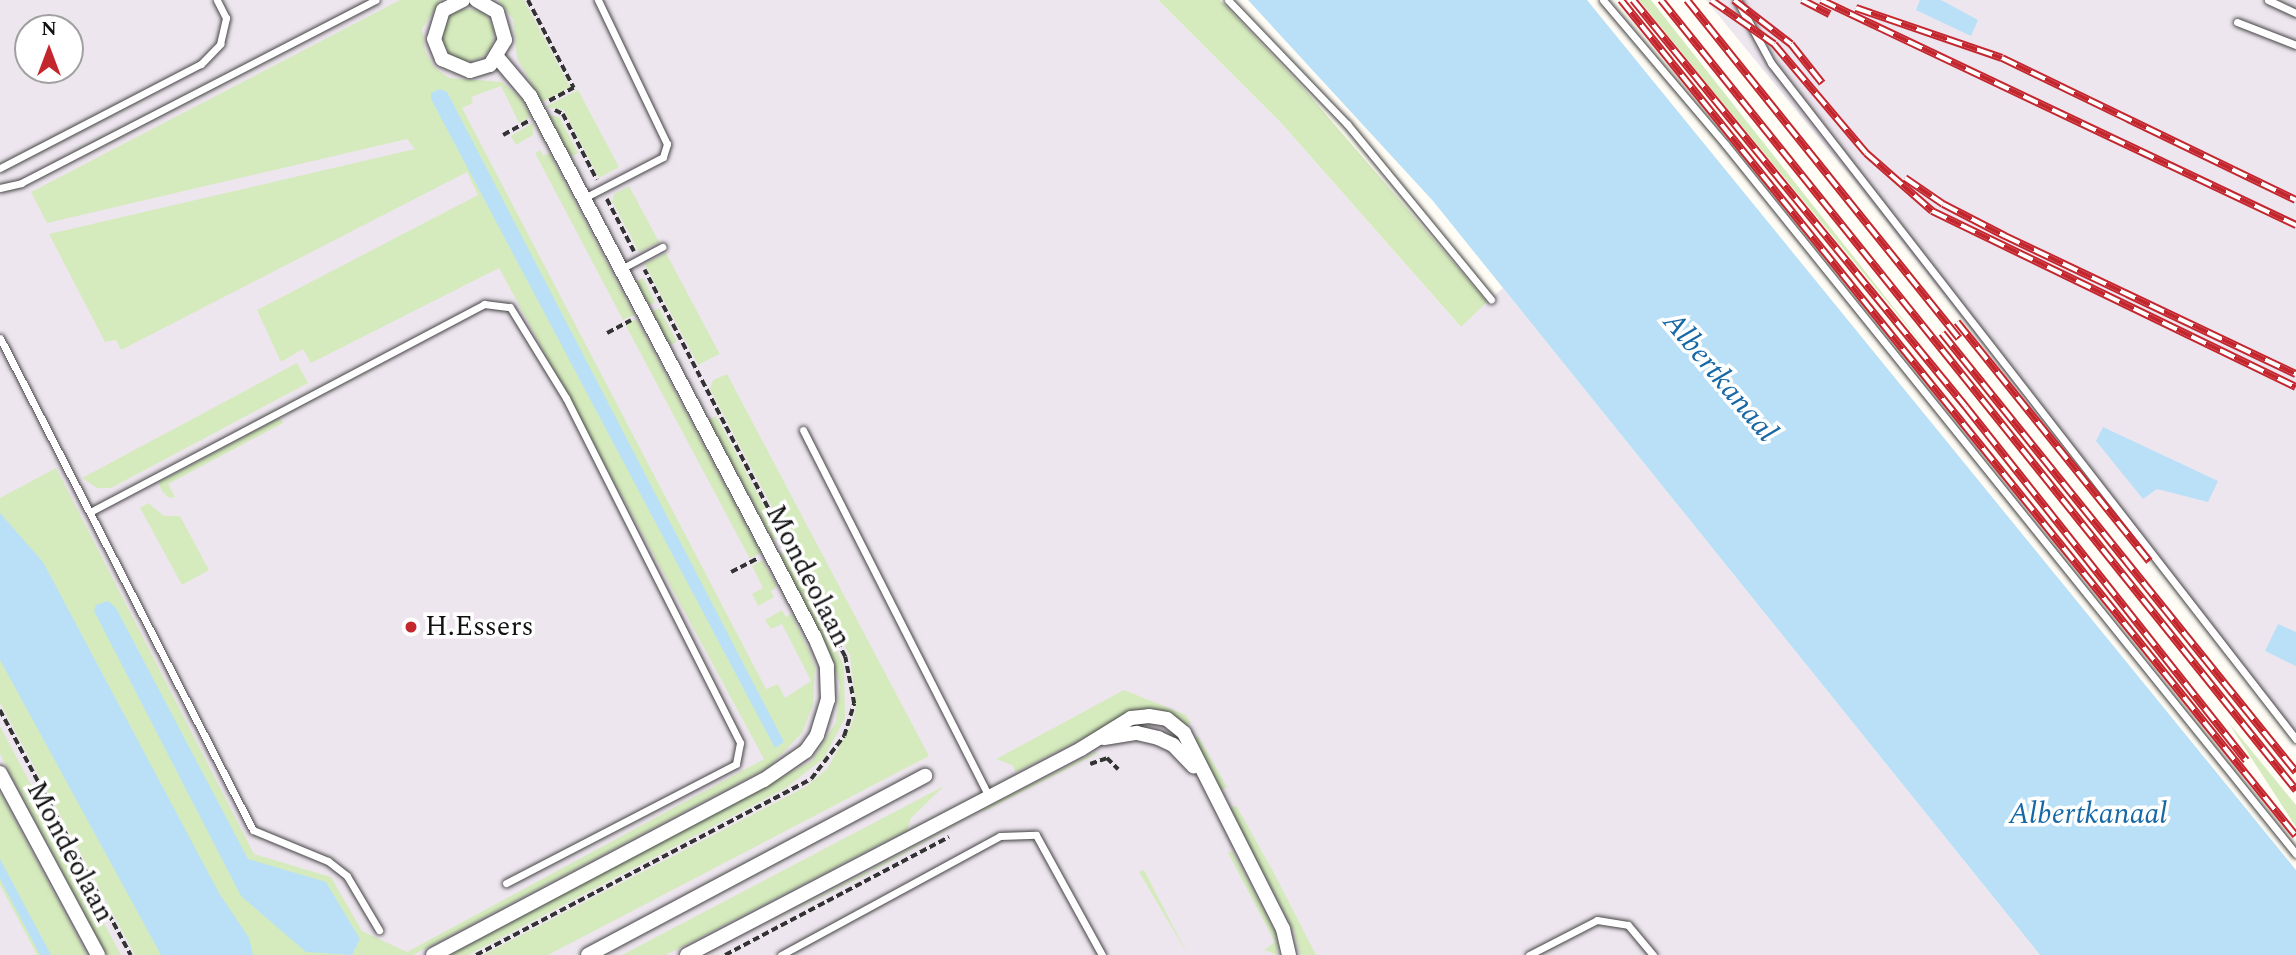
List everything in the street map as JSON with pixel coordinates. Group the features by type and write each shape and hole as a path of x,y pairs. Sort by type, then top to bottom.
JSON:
{"street":[{"path":"463,0 452,4 437,19 436,50 450,65 470,71 498,58 505,40 502,21 490,6 476,0"},
{"name":"Mondeolaan","path":"433,955 764,780 806,751 824,718 829,680 822,653 539,113 519,78 498,58"},
{"path":"687,955 1096,739 1137,733 1158,738 1184,754 1209,783 1283,929 1289,955"},
{"name":"Mondeolaan","path":"0,773 98,955"},
{"path":"588,955 925,776"}],"lane":[{"path":"0,168 201,64 220,44 226,18 217,0"},
{"path":"0,188 34,177 376,0"},
{"path":"584,198 663,157 667,144 598,0"},
{"path":"1228,0 1347,124 1491,299"},
{"path":"1603,0 1725,144 2296,854"},
{"path":"1737,0 1771,63 2296,739"},
{"path":"2268,0 2296,13"},
{"path":"2237,22 2296,46"},
{"path":"621,269 662,247"},
{"path":"90,512 485,304 510,307 566,398 740,743 736,764 506,883"},
{"path":"0,338 253,830 328,861 347,876 379,930"},
{"path":"803,430 989,797"},
{"path":"781,955 1000,836 1035,835 1102,955"},
{"path":"1530,955 1597,920 1628,925 1653,955"}],"path":[{"path":"503,135 574,88 527,0"},
{"path":"476,955 811,779 844,736 854,704 845,657 563,114 539,113"},
{"path":"607,333 636,317"},
{"path":"731,572 762,557"},
{"path":"0,710 131,955"},
{"path":"1086,765 1107,758 1118,769"},
{"path":"725,955 954,835"}],"shaded area":[{"path":"0,0 1158,0 1282,124 1460,326 1503,288 2040,955 0,955"},
{"path":"1706,0 2296,0 2296,744 1855,182"}],"green space":[{"path":"400,0 441,0 422,29 425,51 434,67 449,78 502,82 521,99 530,117 519,123 501,86 471,97 473,103 462,108 766,689 778,684 785,698 811,681 782,624 771,629 765,620 782,610 786,617 791,614 815,667 813,705 802,733 770,766 413,955 135,955 0,703 0,498 56,468 254,854 331,877 362,931 407,952 764,759 499,268 311,363 303,349 281,362 257,310 478,195 467,172 121,350 116,340 105,342 49,234 415,149 407,139 47,223 31,192"},
{"path":"498,0 524,0 570,87 542,102 517,58 513,19"},
{"path":"1158,0 1220,0 1304,89 1487,302 1461,327 1282,124"},
{"path":"1639,0 1651,0 1928,351 1716,95"},
{"path":"468,9 487,16 494,35 487,54 468,61 449,54 442,35 449,16"},
{"path":"578,90 619,167 599,178 564,110 545,107"},
{"path":"549,115 559,117 578,153 571,157"},
{"path":"533,123 533,135 516,145 511,136"},
{"path":"540,150 543,156 549,153 634,315 623,320 535,153"},
{"path":"629,186 659,242 639,252 612,201 614,194"},
{"path":"666,253 720,354 698,365 645,264"},
{"path":"643,278 655,302 649,305 637,281"},
{"path":"659,308 677,342 670,345 652,312"},
{"path":"636,319 760,553 750,559 625,325"},
{"path":"297,363 308,383 111,488 97,488 82,478"},
{"path":"727,374 929,756 548,955 483,955 807,786 827,769 852,724 856,706 850,656 710,389 713,380"},
{"path":"716,416 780,536 773,540 709,420"},
{"path":"280,418 283,423 168,484 175,497 169,498 161,490 159,482"},
{"path":"148,503 164,516 180,516 209,570 182,585 140,508"},
{"path":"779,553 789,555 844,666 845,718 824,758 786,788 468,955 450,955 812,761 836,722 840,685 829,651"},
{"path":"762,560 777,587 771,591 774,597 758,606 752,594 763,588 752,566"},
{"path":"1124,690 1186,715 1191,723 1185,725 1160,710 1138,710 1016,772 1012,765 996,759"},
{"path":"2228,722 2296,805 2296,827"},
{"path":"0,726 121,955 107,955 0,754"},
{"path":"1198,736 1227,787 1221,790 1194,739"},
{"path":"1096,752 1097,754 984,811"},
{"path":"944,786 911,818 907,830 666,955 622,955"},
{"path":"0,793 87,955 37,955 0,885"},
{"path":"1236,805 1316,955 1300,955 1294,931 1230,809"},
{"path":"980,812 873,871 872,869"},
{"path":"1232,851 1276,934 1278,955 1264,950 1275,942 1228,853"},
{"path":"1144,870 1188,955 1139,872"},
{"path":"869,871 870,873 759,928"}],"water":[{"name":"Albertkanaal","path":"1248,0 1587,0 2296,870 2296,955 2040,955 1433,201"},
{"path":"1920,0 1941,0 1978,20 1971,36 1916,10"},
{"path":"440,89 447,92 784,742 775,748 431,99 431,93"},
{"path":"2103,427 2218,481 2208,502 2157,489 2143,499 2096,441"},
{"path":"0,513 43,562 219,893 249,938 253,955 161,955 0,660"},
{"path":"108,601 116,608 248,859 326,882 360,939 352,955 306,952 241,896 94,611 96,605"},
{"path":"2278,624 2296,632 2296,666 2265,651"},
{"path":"0,859 51,955 40,955 0,879"}],"railway":[{"path":"1621,0 2296,836"},
{"path":"1633,0 1966,407 2246,760"},
{"path":"1661,0 2296,790"},
{"path":"1687,0 1959,338"},
{"path":"1711,0 1774,44 1866,153 1932,211 2296,387"},
{"path":"1734,0 1791,44 1822,83"},
{"path":"1802,0 1830,14"},
{"path":"1821,0 2296,225"},
{"path":"1856,8 2002,58 2296,200"},
{"path":"1905,178 1943,204 2005,236 2296,374"},
{"path":"1957,322 2149,561"},
{"path":"1942,333 2296,772"}],"place":[{"name":"H.Essers","path":"411,627"}]}
